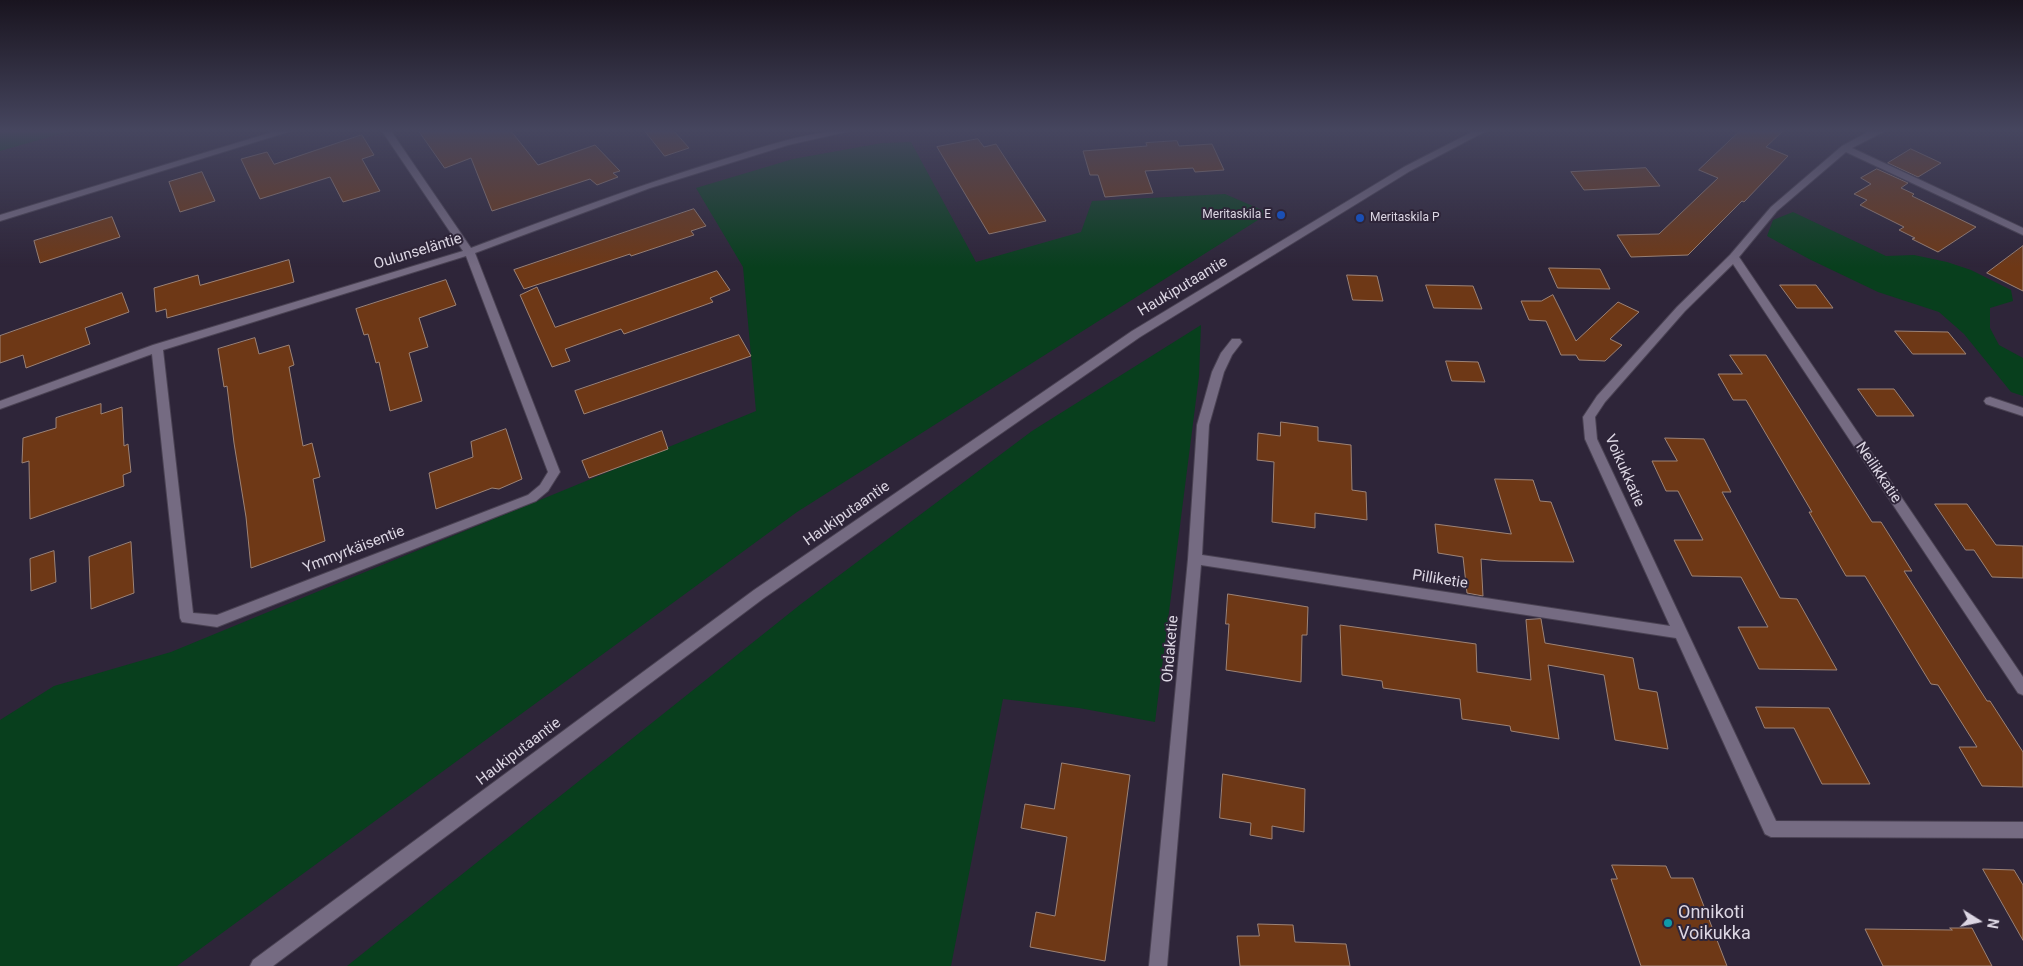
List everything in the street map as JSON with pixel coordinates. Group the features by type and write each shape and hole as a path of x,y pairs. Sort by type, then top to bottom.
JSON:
{"street":[{"path":"0,218 138,176"},
{"path":"417,176 469,252"},
{"name":"Oulunseläntie","path":"0,405 157,348 469,252 647,186 679,176"},
{"name":"Haukiputaantie","path":"259,966 760,594 1128,340 1395,176"},
{"name":"Voikukkatie","path":"1812,176 1774,209 1734,257 1681,309 1602,399 1589,417 1591,439 1771,829 2023,830"},
{"path":"1905,176 2023,232"},
{"name":"Ymmyrkäisentie","path":"157,348 187,618 217,621 532,498 544,488 554,472 469,252"},
{"name":"Neilikkatie","path":"1734,257 2023,690"},
{"name":"Ohdaketie","path":"1158,966 1195,559 1203,425 1218,372 1227,352 1236,342"},
{"path":"1990,402 2023,412"},
{"name":"Pilliketie","path":"1195,559 1680,633"}],"green space":[{"path":"736,176 929,176 976,262 1081,232 1092,201 1225,194 1269,213 797,512 177,966 0,966 0,720 54,686 171,652 756,411 743,267 696,188"},
{"path":"1793,212 1886,256 1914,255 1947,262 1971,270 2011,290 2013,301 1990,308 1990,328 1999,345 2023,358 2023,396 2011,392 1964,334 1939,312 1878,292 1809,259 1767,236 1773,220"},
{"path":"1201,325 1199,376 1155,722 1079,708 1003,699 951,966 347,966 801,604 1032,431"}],"building":[{"path":"189,176 204,176 215,201 180,212 169,182"},
{"path":"249,176 372,176 380,191 343,202 330,177 260,199"},
{"path":"478,176 618,177 597,185 590,179 492,211"},
{"path":"954,176 1017,176 1046,221 989,234"},
{"path":"1098,176 1147,176 1153,193 1105,197"},
{"path":"1574,176 1652,176 1660,186 1584,190"},
{"path":"1713,176 1769,176 1688,255 1631,257 1617,235 1659,234 1718,178"},
{"path":"1864,176 1893,176 1908,183 1901,188 1914,194 1912,196 1976,227 1938,252 1899,230 1904,227 1860,205 1867,200 1854,194 1871,184 1861,178"},
{"path":"694,209 706,226 691,231 694,235 524,289 514,270"},
{"path":"112,217 120,237 40,263 34,241"},
{"path":"2023,246 2023,291 1987,273"},
{"path":"289,260 294,282 167,318 166,309 156,312 154,288 198,275 200,285"},
{"path":"1549,268 1600,269 1610,289 1558,288"},
{"path":"717,271 730,290 710,298 713,302 624,334 621,329 565,349 570,361 552,367 520,295 537,287 555,327"},
{"path":"1347,275 1377,276 1383,301 1353,300"},
{"path":"446,280 456,305 419,318 428,347 409,353 422,401 390,411 379,362 376,363 368,334 364,335 356,309"},
{"path":"1426,285 1473,286 1482,309 1434,308"},
{"path":"1780,285 1816,285 1833,308 1797,308"},
{"path":"122,293 129,312 85,328 90,344 26,368 23,355 0,363 0,336"},
{"path":"1553,295 1576,341 1618,302 1639,312 1610,339 1622,345 1605,361 1579,360 1576,355 1561,355 1546,321 1529,320 1521,301 1541,301"},
{"path":"1895,331 1948,332 1966,354 1913,354"},
{"path":"739,335 751,356 584,414 575,391"},
{"path":"255,338 259,354 289,345 294,365 289,367 303,446 312,443 320,477 313,479 325,541 251,568 246,517 227,386 224,387 218,349"},
{"path":"1730,355 1766,355 1872,522 1881,522 1912,571 1904,571 1987,701 1990,701 2023,752 2023,787 1982,786 1959,747 1977,747 1938,685 1931,684 1865,576 1846,576 1809,512 1812,512 1746,400 1733,400 1718,374 1742,374"},
{"path":"1446,361 1478,362 1485,382 1452,381"},
{"path":"1858,389 1894,389 1914,416 1877,416"},
{"path":"101,404 101,414 122,407 124,446 128,444 131,472 123,475 124,486 30,519 29,461 22,463 23,438 56,428 56,418"},
{"path":"1281,422 1318,427 1318,441 1351,445 1352,490 1366,492 1367,520 1315,513 1315,528 1272,522 1274,462 1257,460 1258,433 1280,436"},
{"path":"506,429 522,479 499,489 492,488 436,509 429,473 473,457 471,442"},
{"path":"662,431 668,449 589,478 582,461"},
{"path":"1665,438 1704,439 1731,492 1722,492 1780,598 1797,599 1837,670 1759,669 1738,627 1768,627 1741,577 1692,576 1674,540 1703,540 1678,491 1666,491 1652,461 1677,461"},
{"path":"1495,479 1533,480 1540,501 1551,502 1574,562 1481,559 1483,596 1467,593 1463,557 1438,553 1435,524 1511,534"},
{"path":"1935,504 1967,504 1996,545 2023,546 2023,578 1992,577 1974,550 1966,550"},
{"path":"131,542 134,593 91,609 89,557"},
{"path":"54,551 56,582 31,591 30,559"},
{"path":"1228,594 1308,607 1307,635 1302,635 1301,682 1226,670 1229,624 1226,624"},
{"path":"1541,619 1545,643 1633,658 1639,689 1657,692 1668,749 1615,740 1604,675 1548,665 1559,739 1511,731 1510,726 1462,719 1460,699 1383,688 1382,681 1342,675 1340,625 1476,644 1477,672 1531,680 1526,620"},
{"path":"1756,707 1829,708 1870,784 1822,784 1794,728 1765,728"},
{"path":"1062,763 1130,775 1105,961 1030,947 1036,912 1055,916 1067,837 1021,828 1025,804 1054,809"},
{"path":"1223,774 1305,789 1304,832 1272,826 1272,839 1250,835 1251,823 1220,818"},
{"name":"Onnikoti Voikukka","path":"1612,865 1666,866 1671,878 1693,878 1727,966 1641,966 1611,879 1617,879"},
{"path":"1983,869 2014,870 2023,885 2023,940"},
{"path":"1258,924 1293,925 1295,942 1346,944 1350,966 1240,966 1237,936 1259,936"},
{"path":"1950,928 1972,928 1992,966 1883,966 1865,929 1952,930"}],"place":[{"name":"Meritaskila E","path":"1281,215"},
{"name":"Meritaskila P","path":"1360,218"},
{"name":"Onnikoti Voikukka","path":"1668,923"}]}
